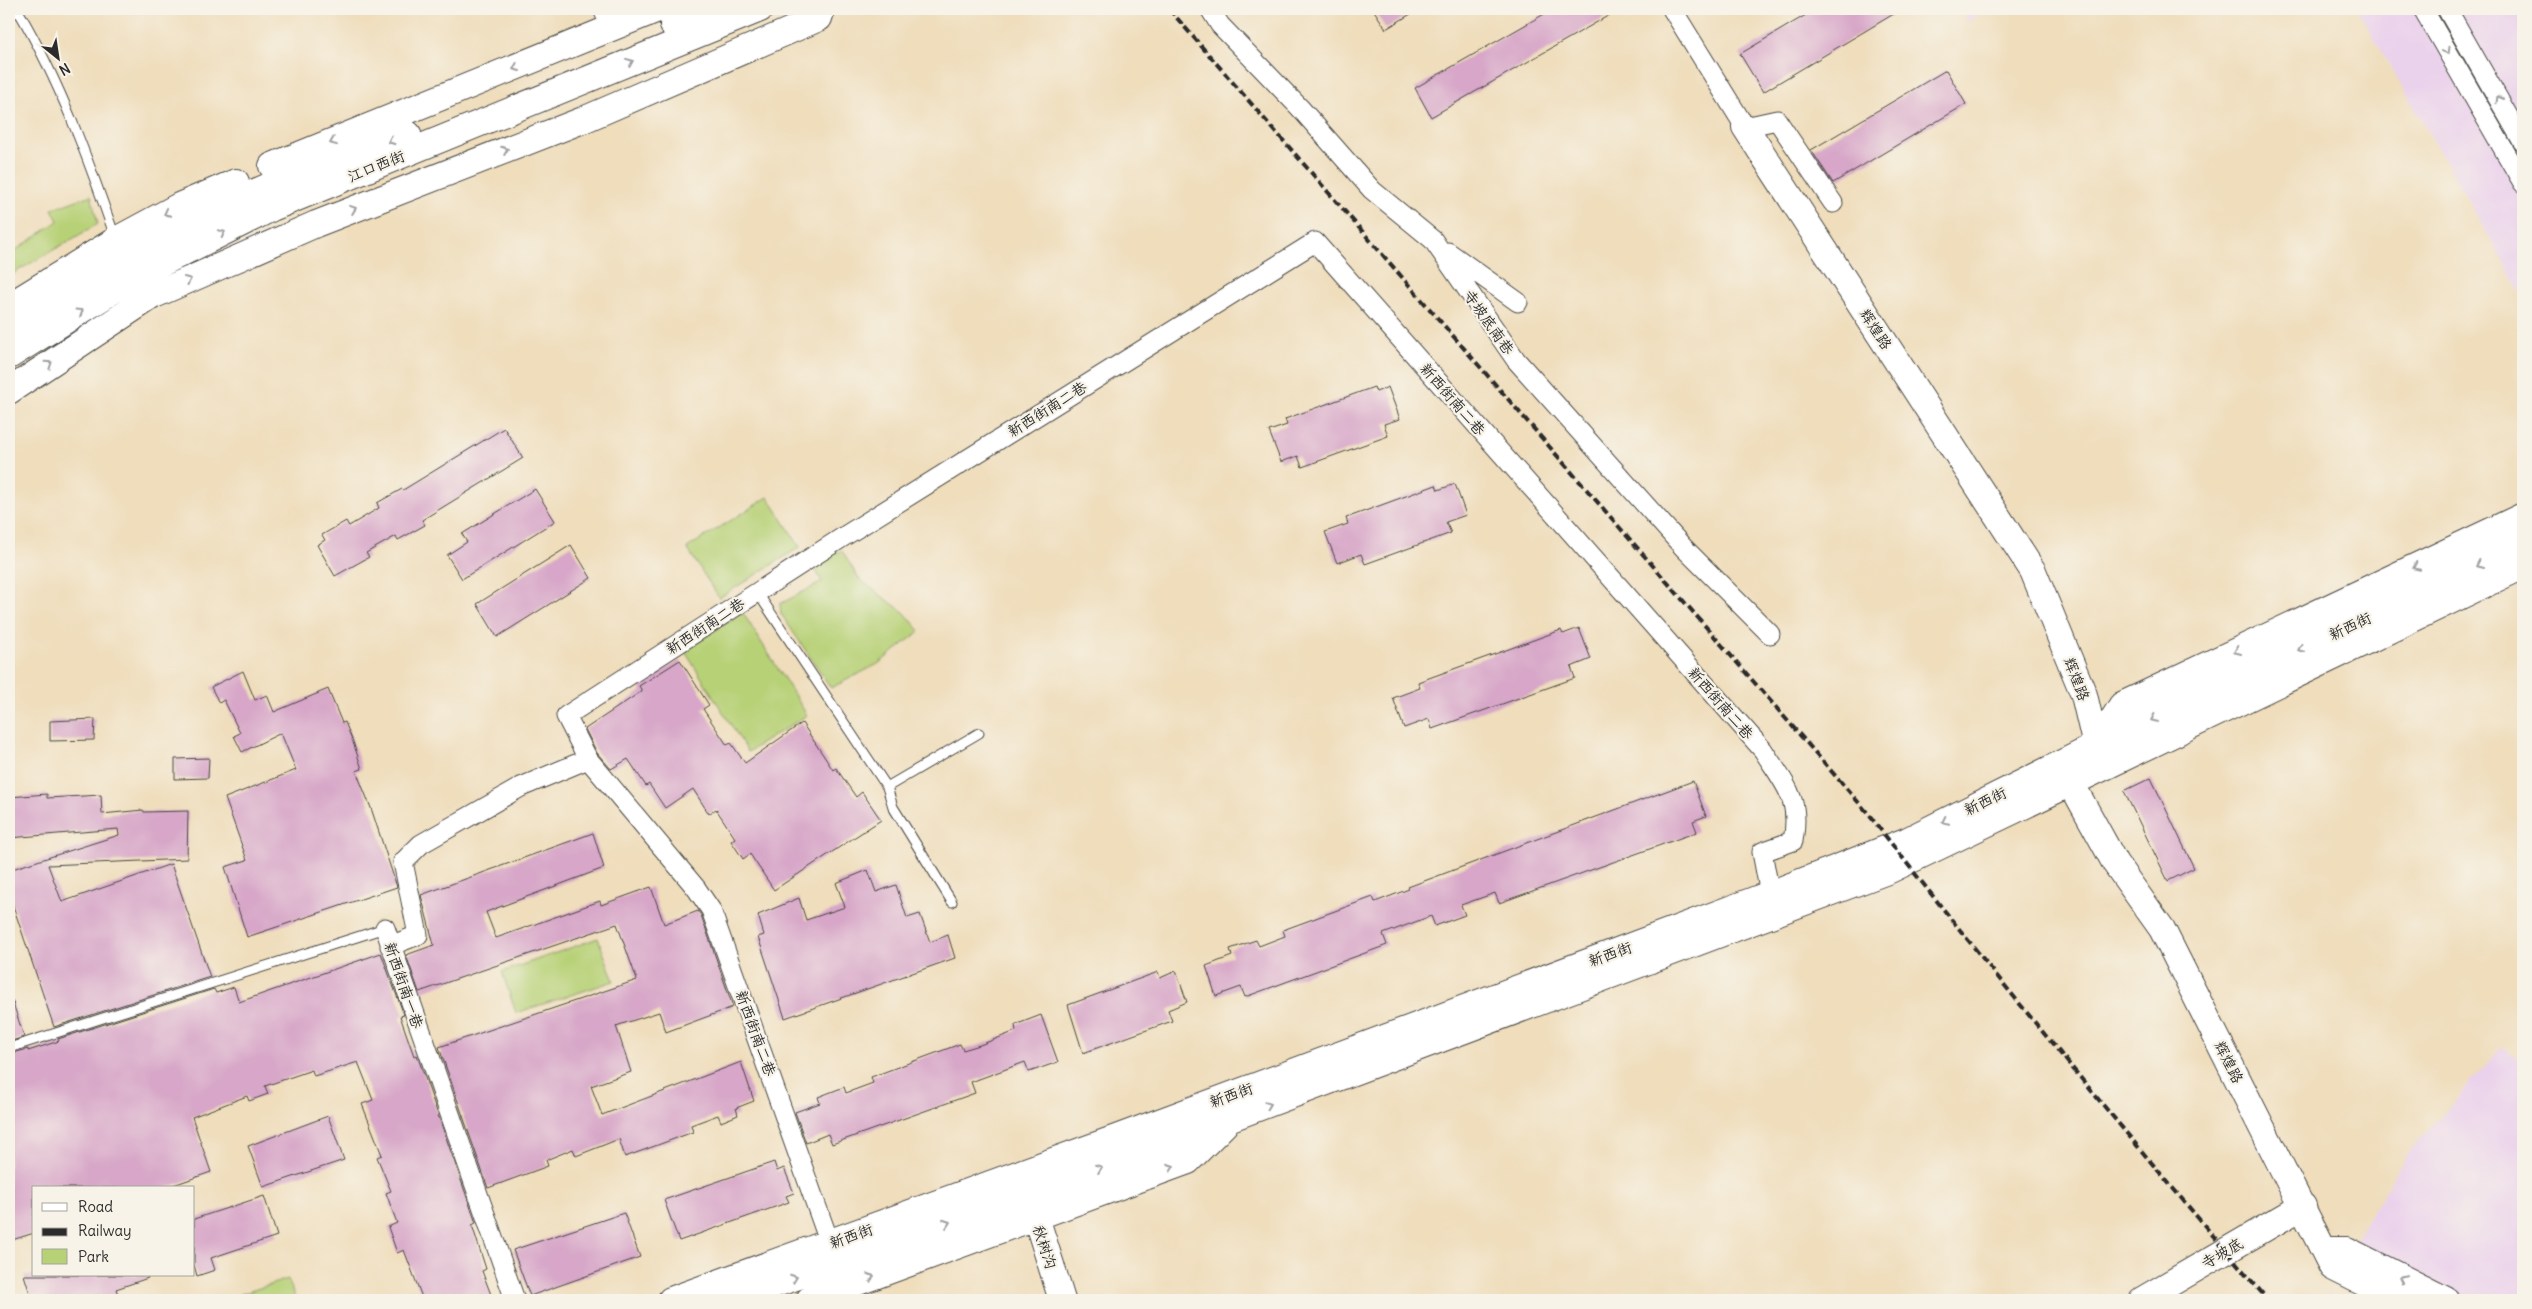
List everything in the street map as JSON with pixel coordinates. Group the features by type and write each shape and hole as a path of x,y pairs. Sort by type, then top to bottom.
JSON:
{"main road":[{"path":"583,120 559,72 607,18 658,9"},
{"name":"江口西街","path":"9,332 87,280 218,209 712,9"},
{"name":"江口西街","path":"290,179 454,106 760,9"},
{"path":"9,391 152,296 316,224 583,120 819,18 822,9"},
{"name":"辉煌路","path":"1745,127 2033,571 2084,695 2096,746"},
{"path":"290,179 316,224"},
{"path":"9,306 127,258 152,296"},
{"name":"江口西街","path":"9,356 127,258"},
{"path":"2071,783 2122,705 2523,516"},
{"name":"新西街","path":"671,1300 830,1244 1770,894 1908,840 2096,746 2523,544"},
{"name":"新西街","path":"731,1300 1032,1205 1231,1119 1890,870 2523,566"},
{"name":"辉煌路","path":"2071,783 2115,863 2162,929 2303,1206 2332,1267 2398,1300"},
{"path":"809,1300 1032,1205"},
{"name":"秋树沟","path":"1032,1205 1062,1300"},
{"name":"寺坡底","path":"2142,1300 2303,1206"},
{"path":"2324,1250 2347,1250 2446,1300"}],"street":[{"name":"寺坡底南巷","path":"1210,9 1220,24 1300,108 1372,190 1433,240 1516,360 1683,547 1770,634"},
{"path":"1672,9 1745,127 1777,120 1833,203"},
{"path":"2423,9 2523,183"},
{"path":"2447,9 2523,142"},
{"path":"1433,240 1463,265 1518,302"},
{"name":"新西街南二巷","path":"830,1244 711,910 696,888 588,759 566,716 758,592 1315,242 1764,750 1791,795 1797,819 1792,841 1762,852 1770,894"},
{"path":"387,937 418,935 403,862 422,844 521,787 588,759"},
{"name":"新西街南一巷","path":"387,937 515,1300"}],"lane":[{"path":"9,14 19,12 37,43 127,258"},
{"path":"758,592 887,787 893,807 952,902"},
{"path":"887,787 979,733"},
{"name":"新西街南一巷","path":"9,1048 387,937"}],"shaded area":[{"path":"1964,9 1988,9 1967,22"},
{"path":"2357,9 2523,9 2523,295"},
{"path":"2502,1047 2523,1064 2523,1300 2463,1300 2352,1245 2407,1154"}],"green space":[{"path":"91,195 98,224 9,276 9,255 58,221 52,209"},
{"path":"768,497 800,547 719,598 687,548"},
{"path":"842,551 859,579 905,613 920,631 878,664 831,688 781,614 780,604 822,582 815,569 826,555"},
{"path":"743,613 807,715 748,752 684,650"},
{"path":"598,938 614,981 516,1013 502,972"},
{"path":"288,1279 296,1300 222,1300"}],"building":[{"path":"1373,9 1419,9 1386,29"},
{"path":"1553,9 1620,9 1431,117 1415,88"},
{"path":"1816,9 1902,9 1763,92 1740,54"},
{"path":"1946,70 1966,104 1833,183 1811,150"},
{"path":"1374,387 1376,392 1388,387 1400,419 1384,424 1388,436 1302,467 1298,456 1281,462 1269,431 1287,425 1285,419"},
{"path":"504,428 523,458 422,520 425,525 398,540 396,536 366,553 369,557 335,576 317,545 325,540 322,535 346,521 349,526 379,508 377,503 403,490"},
{"path":"1455,484 1466,515 1446,522 1451,533 1365,564 1361,554 1337,563 1325,532 1348,524 1346,518 1436,485 1438,490"},
{"path":"535,489 555,521 462,579 447,555 467,542 462,534"},
{"path":"571,545 591,578 497,637 477,604"},
{"path":"1579,628 1591,659 1571,667 1575,678 1432,729 1429,719 1404,728 1393,698 1420,688 1418,682 1561,630 1563,634"},
{"path":"680,660 709,705 703,709 727,745 731,743 745,763 802,723 833,770 836,768 856,797 862,792 881,820 774,890 750,854 743,859 731,841 735,838 716,809 709,814 693,789 665,808 649,784 646,786 628,759 611,769 597,753 585,729 642,691 639,686"},
{"path":"243,671 255,700 267,695 274,712 328,689 342,723 345,722 353,742 362,769 356,771 371,808 397,887 247,937 225,867 247,860 225,798 296,770 281,733 242,752 234,736 240,733 224,700 219,703 211,687"},
{"path":"95,719 94,740 50,741 50,721"},
{"path":"209,758 208,778 175,779 175,759"},
{"path":"2151,778 2194,868 2168,881 2124,791"},
{"path":"1693,781 1706,816 1693,821 1697,832 1499,903 1495,893 1461,905 1465,915 1435,926 1431,916 1383,934 1387,945 1245,997 1241,987 1216,996 1206,966 1232,956 1230,949 1256,940 1259,946 1285,936 1283,930 1373,897 1375,902 1409,889 1408,887"},
{"path":"47,794 47,798 101,795 102,814 143,810 144,812 188,811 187,859 48,865 62,902 171,864 210,977 54,1027 9,894 9,870 119,835 118,829 9,838 9,797"},
{"path":"593,833 604,868 486,912 496,938 600,901 601,905 651,887 664,924 698,911 701,915 733,1007 666,1032 659,1012 616,1026 631,1072 591,1086 602,1115 741,1062 754,1101 736,1108 738,1115 721,1122 718,1115 691,1125 693,1132 625,1157 619,1139 576,1156 573,1149 546,1160 548,1166 488,1188 439,1047 637,980 617,924 419,992 406,955 434,945 421,895"},
{"path":"868,870 876,892 896,885 907,918 920,914 930,942 948,935 955,958 785,1018 758,937 764,935 758,915 799,898 806,920 845,907 836,883"},
{"path":"381,953 404,1015 400,1016 414,1056 417,1055 476,1223 472,1225 486,1269 482,1271 493,1300 423,1300 404,1250 397,1253 388,1227 397,1223 386,1193 391,1191 377,1157 382,1155 362,1104 373,1100 358,1062 314,1076 312,1070 265,1086 268,1094 249,1101 247,1096 192,1117 211,1172 171,1186 32,1186 32,1234 9,1241 9,1054 28,1049 28,1051 59,1041 58,1039 214,989 216,993 234,987 239,1002"},
{"path":"1176,971 1187,1002 1168,1010 1172,1021 1083,1053 1068,1005 1158,972 1160,978"},
{"path":"12,1000 24,1037 9,1042 9,1001"},
{"path":"1041,1015 1058,1062 1029,1072 1025,1062 971,1082 975,1093 832,1144 828,1134 806,1143 795,1112 820,1103 818,1097 844,1087 846,1093 873,1083 871,1077 960,1044 963,1050 980,1045 1016,1031 1015,1025"},
{"path":"328,1116 344,1160 263,1187 248,1146"},
{"path":"774,1162 777,1171 784,1168 794,1193 786,1196 789,1202 679,1241 664,1200"},
{"path":"264,1196 277,1236 211,1258 215,1270 197,1276 195,1269 195,1219"},
{"path":"624,1213 640,1257 530,1296 513,1250"},
{"path":"24,1275 147,1276 148,1278 116,1289 120,1300 100,1300 99,1295 81,1300 32,1300"}],"railway":[{"path":"1169,9 1866,811 2064,1058 2268,1300"}]}
